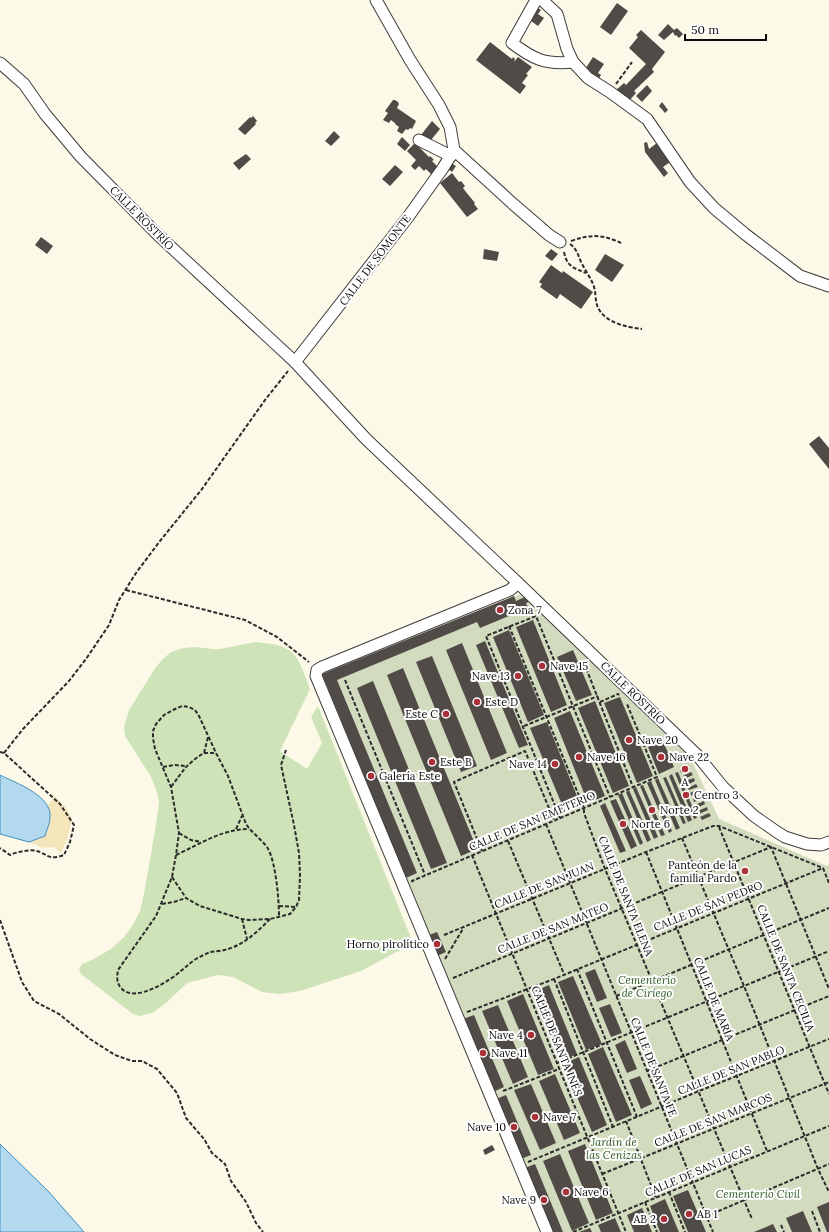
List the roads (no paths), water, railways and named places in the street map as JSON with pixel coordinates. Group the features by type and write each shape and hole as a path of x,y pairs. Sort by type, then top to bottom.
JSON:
{"street":[{"path":"376,0 410,60 439,105 450,127 453,153"},
{"path":"536,0 512,43 527,55 547,62 573,62"},
{"path":"542,0 557,14 567,49 573,62 588,78 647,119 690,182 714,208 800,276 829,286"},
{"name":"CALLE ROSTRÍO","path":"0,63 24,84 45,114 81,157 158,235 296,362 366,439 697,755 723,787 754,816 776,832 807,844 821,845 829,842"},
{"path":"419,140 453,153 549,235 560,242"},
{"name":"CALLE DE SOMONTE","path":"296,362 408,217 453,153"},
{"path":"518,583 510,590 322,667 317,670 316,676 547,1232"}],"water":[{"path":"0,775 24,786 46,803 50,818 45,836 29,842 0,834"},
{"path":"0,1144 49,1192 84,1232 0,1232"}],"place":[{"name":"Zona 7","path":"500,610"},
{"name":"Nave 15","path":"542,666"},
{"name":"Nave 13","path":"518,676"},
{"name":"Este D","path":"477,702"},
{"name":"Este C","path":"446,714"},
{"name":"Nave 20","path":"629,740"},
{"name":"Nave 16","path":"579,757"},
{"name":"Nave 22","path":"661,757"},
{"name":"Este B","path":"432,762"},
{"name":"Nave 14","path":"555,764"},
{"name":"A","path":"685,769"},
{"name":"Galería Este","path":"371,776"},
{"name":"Centro 3","path":"686,795"},
{"name":"Norte 2","path":"652,810"},
{"name":"Norte 6","path":"623,824"},
{"name":"Panteón de la familia Pardo","path":"745,871"},
{"name":"Horno pirolítico","path":"437,944"},
{"name":"Nave 4","path":"531,1035"},
{"name":"Nave 11","path":"483,1053"},
{"name":"Nave 7","path":"535,1117"},
{"name":"Nave 10","path":"514,1127"},
{"name":"Nave 6","path":"566,1192"},
{"name":"Nave 9","path":"544,1200"},
{"name":"AB 1","path":"689,1214"},
{"name":"AB 2","path":"664,1219"}],"park label":[{"name":"Cementerio de Ciriego","path":"647,986"},
{"name":"Jardín de las Cenizas","path":"614,1148"},
{"name":"Cementerio Civil","path":"758,1194"}]}
